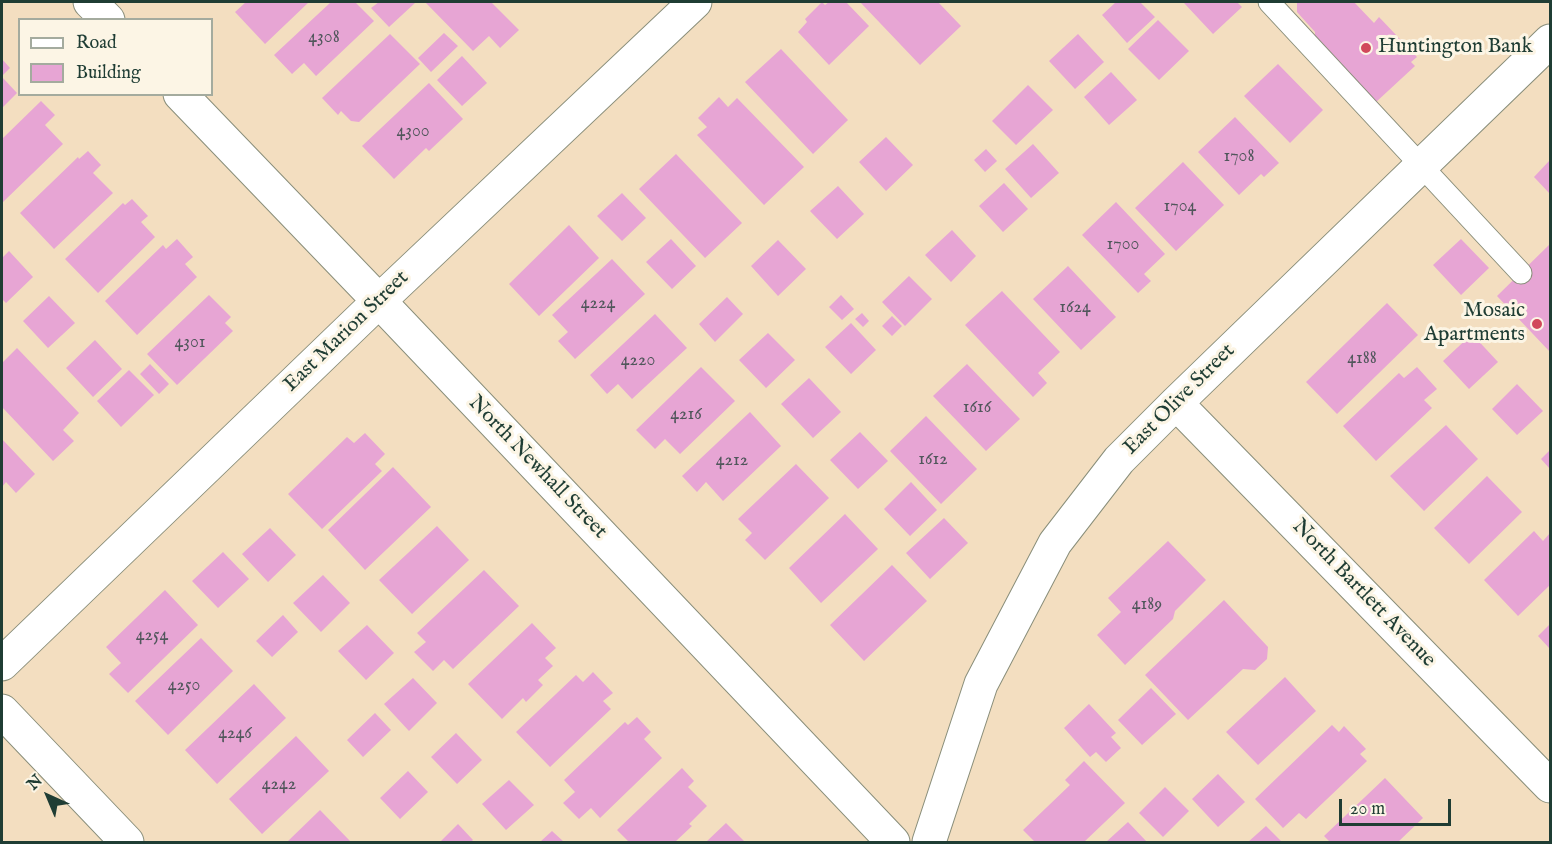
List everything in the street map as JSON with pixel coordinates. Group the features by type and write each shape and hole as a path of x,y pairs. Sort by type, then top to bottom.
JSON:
{"street":[{"path":"90,2 106,18"},
{"name":"East Marion Street","path":"2,664 379,301 695,2"},
{"name":"East Olive Street","path":"929,843 981,684 1055,543 1119,460 1176,402 1551,41"},
{"name":"North Newhall Street","path":"182,96 893,843"},
{"name":"North Bartlett Avenue","path":"1176,402 1551,786"},
{"path":"2,711 127,843"}],"lane":[{"path":"1269,2 1521,273"}],"building":[{"path":"246,2 309,2 265,44 235,12"},
{"path":"331,2 355,2 374,21 316,76 304,63 292,74 274,55"},
{"path":"379,2 415,3 389,27 371,8"},
{"path":"425,2 491,2 519,30 500,48 489,36 473,51"},
{"path":"822,2 825,5 829,2 846,2 869,26 829,65 798,32 807,22 805,19"},
{"path":"860,2 938,2 961,26 920,65"},
{"path":"1116,2 1140,2 1155,17 1127,43 1102,15"},
{"path":"1237,2 1242,7 1213,34 1184,3"},
{"name":"Huntington Bank","path":"1297,2 1354,2 1374,23 1379,17 1417,57 1411,62 1415,66 1375,103 1315,39 1315,32 1297,12"},
{"path":"1158,20 1189,51 1159,80 1128,49"},
{"path":"444,33 458,46 431,72 418,58"},
{"path":"390,34 420,64 359,122 351,121 341,111 338,115 322,98"},
{"path":"1078,34 1104,62 1075,89 1049,61"},
{"path":"781,49 848,120 813,154 745,82"},
{"path":"462,56 487,83 462,106 437,80"},
{"path":"2,59 10,68 2,76"},
{"path":"1278,64 1323,110 1290,143 1244,96"},
{"path":"1111,72 1137,100 1109,125 1084,97"},
{"path":"2,77 17,93 2,108"},
{"path":"429,83 463,119 429,151 426,148 394,179 362,146"},
{"path":"1028,85 1053,110 1016,145 992,121"},
{"path":"719,97 728,107 737,98 804,167 764,205 697,135 707,127 698,118"},
{"path":"41,101 55,115 45,125 63,144 3,202 2,139"},
{"path":"1235,117 1279,163 1264,177 1261,174 1239,195 1198,152"},
{"path":"886,137 913,165 886,191 859,162"},
{"path":"1033,144 1059,173 1031,198 1005,169"},
{"path":"986,149 997,161 985,172 974,160"},
{"path":"88,151 101,165 93,173 113,193 54,249 20,213 78,157 79,159"},
{"path":"676,154 742,223 705,258 639,189"},
{"path":"1550,160 1550,194 1534,177"},
{"path":"1183,162 1224,205 1176,251 1135,208"},
{"path":"1004,183 1028,209 1003,232 979,206"},
{"path":"838,186 864,214 837,239 810,211"},
{"path":"622,193 646,218 622,241 597,216"},
{"path":"132,199 148,216 141,222 155,237 98,293 65,259 123,203 125,205"},
{"path":"1116,202 1165,254 1144,274 1151,281 1138,293 1082,235"},
{"path":"569,225 599,258 539,316 509,284"},
{"path":"952,230 976,256 951,282 925,255"},
{"path":"177,239 193,257 185,264 197,277 137,335 105,301 163,245 166,249"},
{"path":"671,239 696,266 672,289 646,262"},
{"path":"1461,239 1489,268 1461,295 1433,265"},
{"path":"778,240 806,269 778,296 751,266"},
{"name":"Mosaic Apartments","path":"1550,244 1550,352 1497,296"},
{"path":"9,251 33,277 6,303 2,299 2,258"},
{"path":"612,259 645,294 575,359 558,341 568,332 552,315"},
{"path":"1068,266 1116,317 1081,350 1033,299"},
{"path":"909,276 932,299 905,326 882,302"},
{"path":"1002,291 1060,352 1038,373 1047,383 1033,397 965,325"},
{"path":"209,295 231,317 225,323 233,331 177,385 147,354"},
{"path":"841,295 854,309 842,320 829,307"},
{"path":"49,296 75,323 48,348 23,321"},
{"path":"727,297 743,314 715,342 699,324"},
{"path":"1387,303 1418,335 1337,414 1306,382"},
{"path":"862,313 869,321 863,327 855,319"},
{"path":"655,314 687,348 632,399 618,384 607,394 590,375"},
{"path":"892,316 902,326 892,336 882,326"},
{"path":"851,323 876,350 851,374 825,347"},
{"path":"768,333 795,360 766,388 739,360"},
{"path":"1472,334 1498,362 1469,389 1443,361"},
{"path":"95,340 122,369 93,397 66,368"},
{"path":"17,348 79,413 63,430 74,441 53,461 2,407 2,363"},
{"path":"150,364 169,384 159,394 140,374"},
{"path":"967,364 1020,419 986,451 933,396"},
{"path":"701,367 735,401 680,454 665,439 655,449 636,430"},
{"path":"1417,367 1437,389 1424,400 1432,408 1376,461 1343,426 1399,373 1404,378"},
{"path":"129,370 154,395 121,427 97,401"},
{"path":"809,378 841,412 813,438 781,404"},
{"path":"1517,384 1543,411 1517,435 1492,409"},
{"path":"750,412 781,446 723,501 706,482 697,492 682,476"},
{"path":"926,416 977,469 941,504 890,451"},
{"path":"1446,425 1478,459 1424,511 1390,476"},
{"path":"860,432 888,461 858,489 830,460"},
{"path":"365,433 385,454 375,464 382,471 322,529 288,494 347,437 354,443"},
{"path":"2,439 35,474 16,493 6,482 2,487"},
{"path":"1550,450 1550,469 1541,459"},
{"path":"796,464 829,498 765,560 745,540 752,533 738,519"},
{"path":"393,467 431,507 365,570 328,530"},
{"path":"1487,476 1522,512 1469,564 1434,528"},
{"path":"911,482 937,510 910,536 884,509"},
{"path":"845,514 878,549 821,603 789,568"},
{"path":"944,518 968,543 930,579 906,553"},
{"path":"437,526 469,560 412,614 379,580"},
{"path":"270,528 296,555 268,582 242,554"},
{"path":"1534,531 1543,541 1550,533 1550,585 1518,616 1484,580"},
{"path":"1168,541 1206,580 1175,611 1173,619 1125,665 1097,635 1121,612 1108,598"},
{"path":"223,552 249,579 218,608 192,581"},
{"path":"892,565 927,601 864,661 830,625"},
{"path":"484,570 519,606 453,669 444,660 433,671 414,652 426,642 417,633"},
{"path":"323,575 350,603 321,632 293,603"},
{"path":"165,590 198,625 128,693 109,674 121,663 106,647"},
{"path":"1224,600 1268,647 1267,659 1255,670 1243,669 1188,720 1145,675"},
{"path":"283,615 298,632 272,657 256,641"},
{"path":"532,623 556,648 545,658 553,666 538,680 543,685 526,702 523,698 502,719 468,684"},
{"path":"1550,624 1550,649 1538,636"},
{"path":"367,625 394,653 366,680 338,651"},
{"path":"201,638 233,671 168,735 135,701"},
{"path":"593,672 613,693 603,701 611,709 550,767 516,732 576,675 583,682"},
{"path":"1285,677 1316,711 1258,765 1226,732"},
{"path":"413,678 437,703 409,731 384,704"},
{"path":"254,684 286,718 217,784 185,750"},
{"path":"1151,688 1176,714 1142,745 1118,720"},
{"path":"1089,704 1116,733 1111,737 1121,748 1106,762 1096,752 1090,757 1064,728"},
{"path":"375,713 391,730 363,757 347,740"},
{"path":"637,717 651,732 644,739 662,758 600,818 591,808 579,819 563,803 575,792 564,780 625,722 628,725"},
{"path":"1332,725 1339,732 1344,726 1366,749 1360,754 1367,761 1306,819 1299,813 1283,828 1255,799"},
{"path":"456,733 482,760 457,784 431,757"},
{"path":"296,736 329,771 262,834 229,799"},
{"path":"1084,761 1125,803 1084,842 1035,842 1023,830 1070,785 1065,780"},
{"path":"682,768 694,781 688,787 707,806 689,824 692,826 675,842 629,842 617,830"},
{"path":"408,771 428,792 400,819 380,798"},
{"path":"1218,774 1245,802 1218,827 1192,799"},
{"path":"1385,778 1423,818 1398,842 1330,842 1324,836"},
{"path":"509,780 534,805 506,830 482,804"},
{"path":"1165,787 1189,811 1163,837 1139,813"},
{"path":"320,810 351,842 287,842"},
{"path":"1128,822 1147,842 1106,842"},
{"path":"726,823 745,842 706,842"},
{"path":"458,824 473,840 471,842 440,842"},
{"path":"1266,826 1282,842 1248,842"},
{"path":"552,831 564,842 540,842"}],"place":[{"name":"Huntington Bank","path":"1366,48"},
{"name":"Mosaic Apartments","path":"1537,324"}]}
